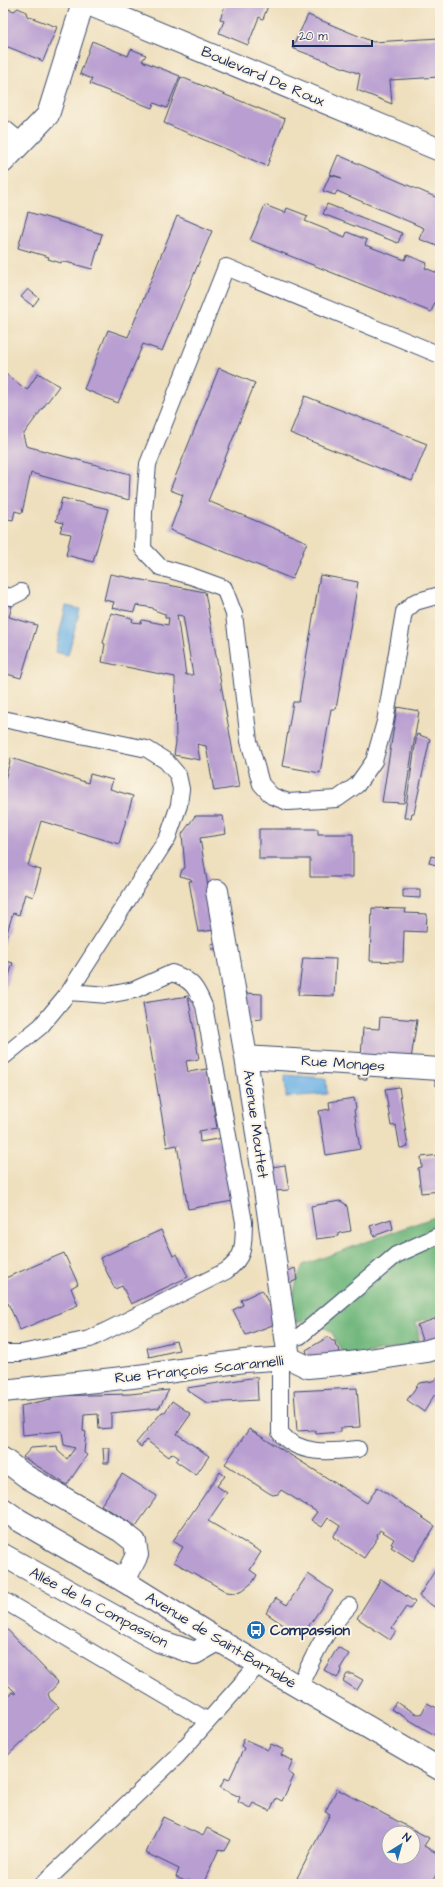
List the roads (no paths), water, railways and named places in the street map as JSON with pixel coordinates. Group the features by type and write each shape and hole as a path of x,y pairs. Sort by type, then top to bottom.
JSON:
{"street":[{"path":"3,162 11,137 48,115 83,3"},
{"name":"Boulevard De Roux","path":"86,3 440,150"},
{"name":"Avenue Mouttet","path":"217,891 246,1057 286,1352"},
{"name":"Rue Monges","path":"246,1057 440,1069"},
{"name":"Rue François Scaramelli","path":"3,1391 132,1377 244,1361 286,1352 308,1367 350,1364 436,1352"},
{"path":"3,1459 27,1477 121,1531 135,1542 137,1556 124,1581"},
{"name":"Avenue de Saint-Barnabé","path":"3,1508 17,1519 124,1581 218,1640 440,1769"},
{"name":"Allée de la Compassion","path":"3,1555 159,1641 194,1653 218,1640"}],"lane":[{"path":"440,355 226,267 148,464 143,549 160,567 224,588 234,614 249,740 261,784 272,796 288,802 337,799 357,785 374,761 385,722 404,612 415,602 440,595"},
{"path":"3,595 11,597 21,592"},
{"path":"3,719 147,749 166,761 178,775 181,789 180,804 168,837 69,992 41,1026 3,1057"},
{"path":"3,1353 21,1353 90,1339 226,1271 235,1265 243,1254 244,1222 204,1006 197,989 186,978 172,973 134,990 108,996 69,992"},
{"path":"358,1449 329,1452 313,1451 300,1448 287,1441 280,1433 286,1352 300,1336 396,1255 440,1235"},
{"path":"3,1600 208,1721"},
{"path":"299,1687 325,1634 349,1606"},
{"path":"43,1884 177,1756 259,1664"}],"water":[{"path":"66,606 80,609 68,655 55,652"},
{"path":"285,1075 326,1078 327,1094 286,1097"}],"place":[{"name":"Compassion","path":"256,1630"}]}
